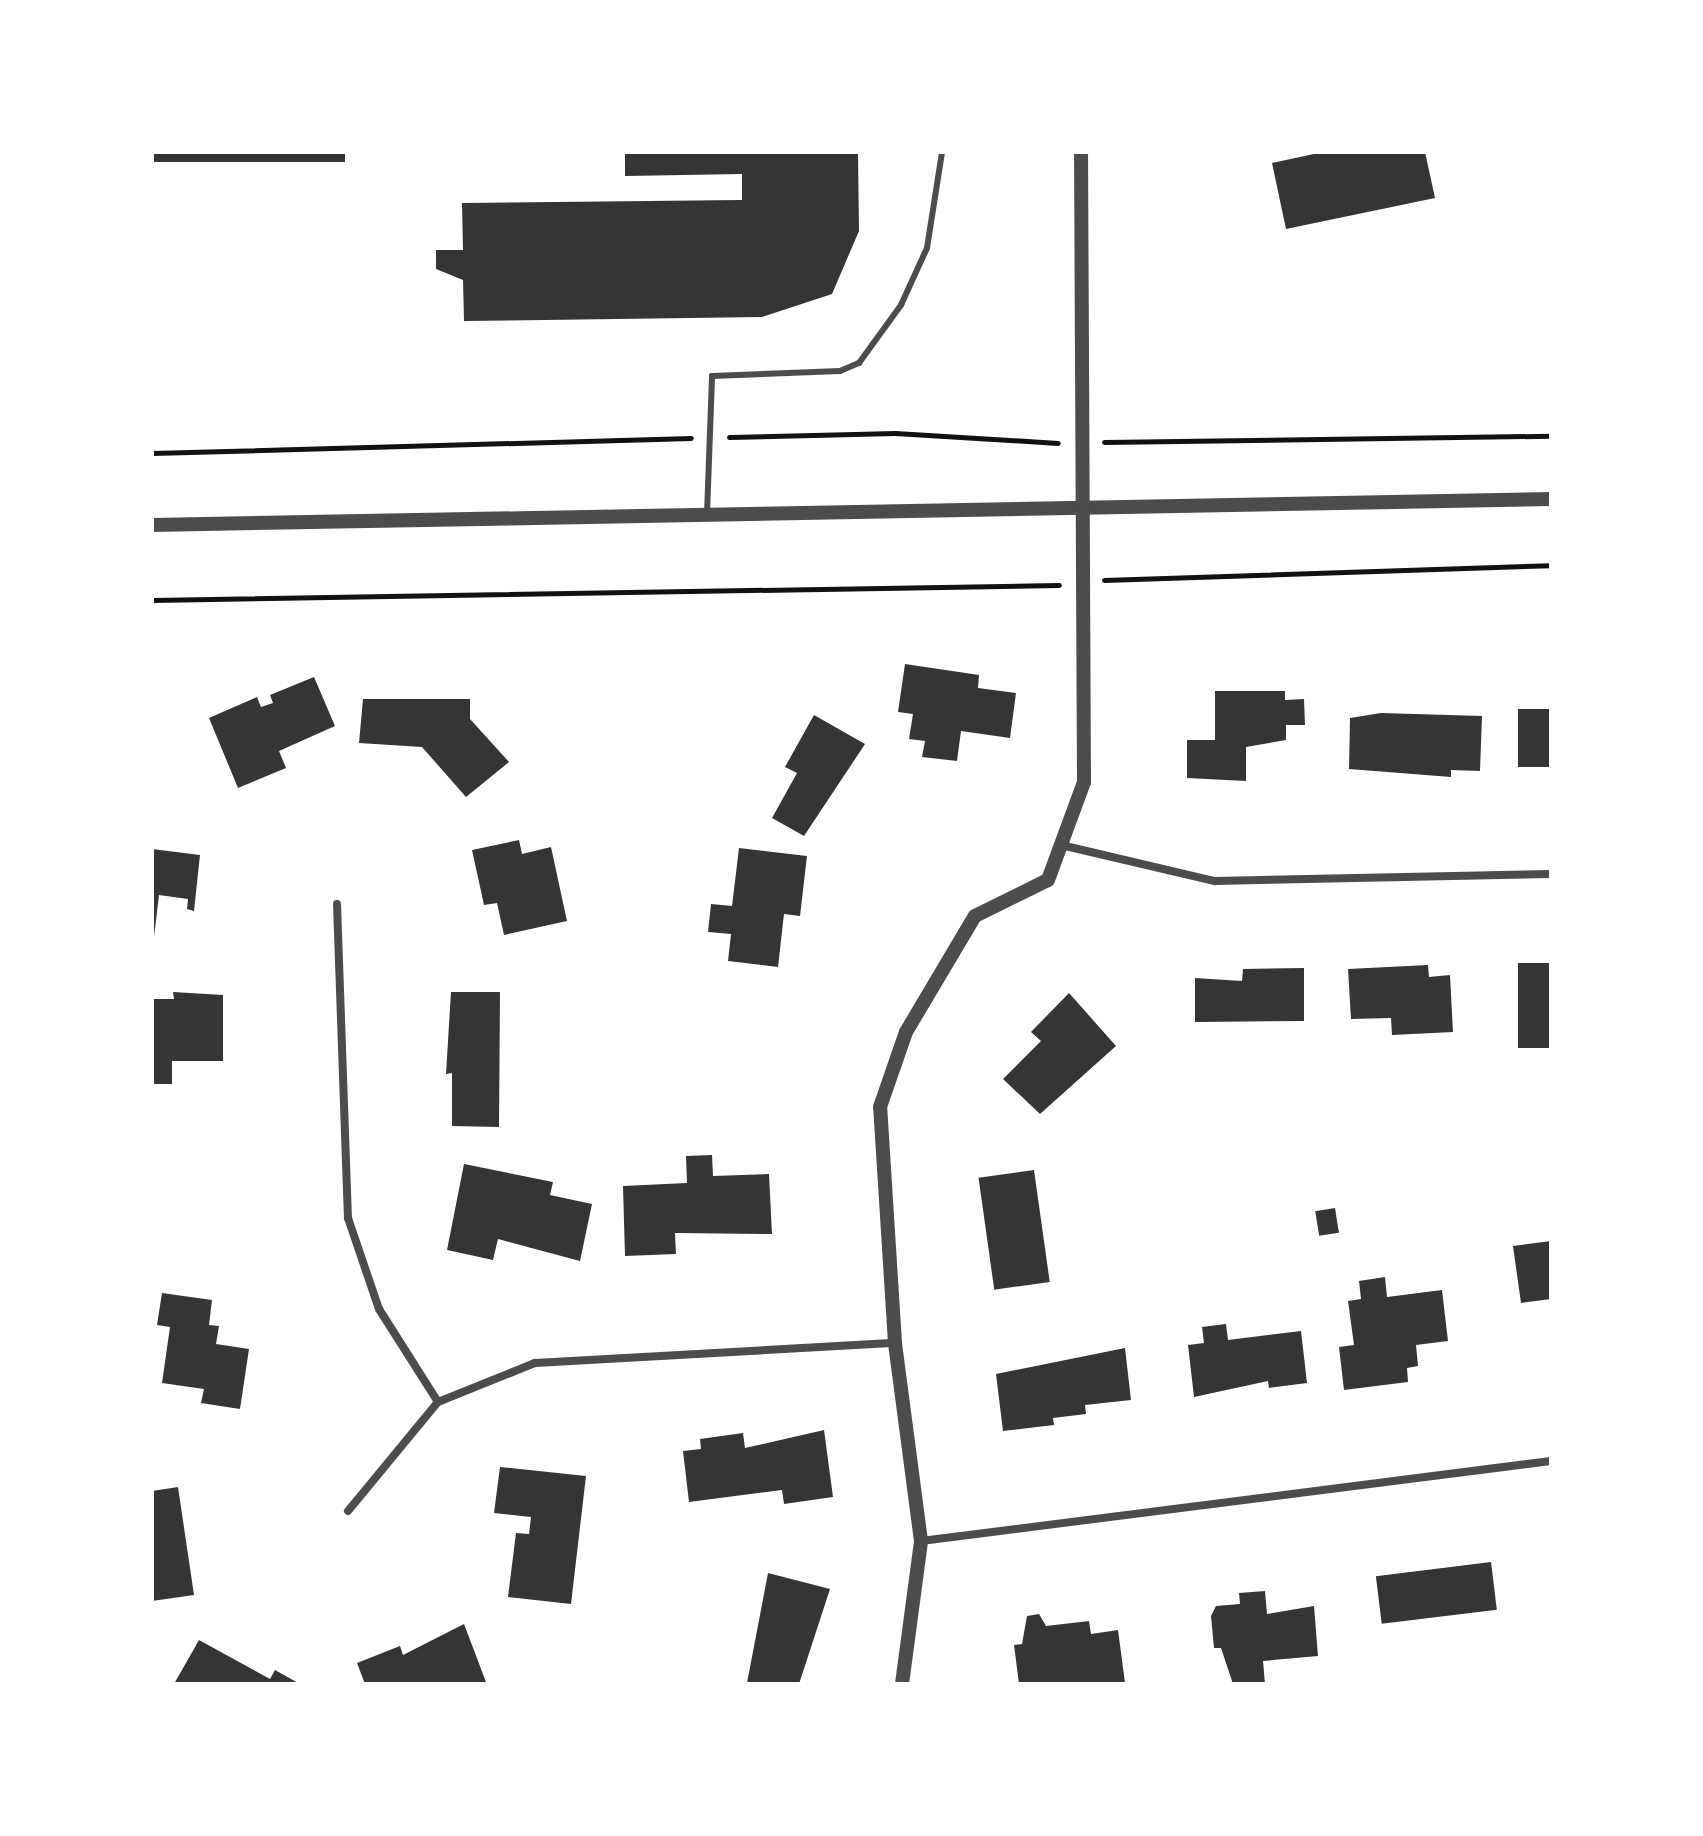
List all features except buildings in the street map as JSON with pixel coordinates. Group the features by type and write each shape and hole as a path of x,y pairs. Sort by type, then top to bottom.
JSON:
{"street":[{"path":"902,1684 921,1541 895,1343 880,1107 906,1032 975,916 1048,880 1084,782 1087,510 1082,152"},
{"path":"152,525 1551,499"},
{"path":"1061,845 1215,881 1551,874"},
{"path":"337,904 348,1218 379,1309 438,1402"},
{"path":"348,1511 438,1402 535,1363 895,1343"},
{"path":"921,1541 1551,1461"}],"lane":[{"path":"707,514 712,376 840,371 874,346 927,248 942,152"}],"path":[{"path":"152,453 895,433 1085,442 1551,436"},
{"path":"152,600 1086,582 1551,565"}]}
